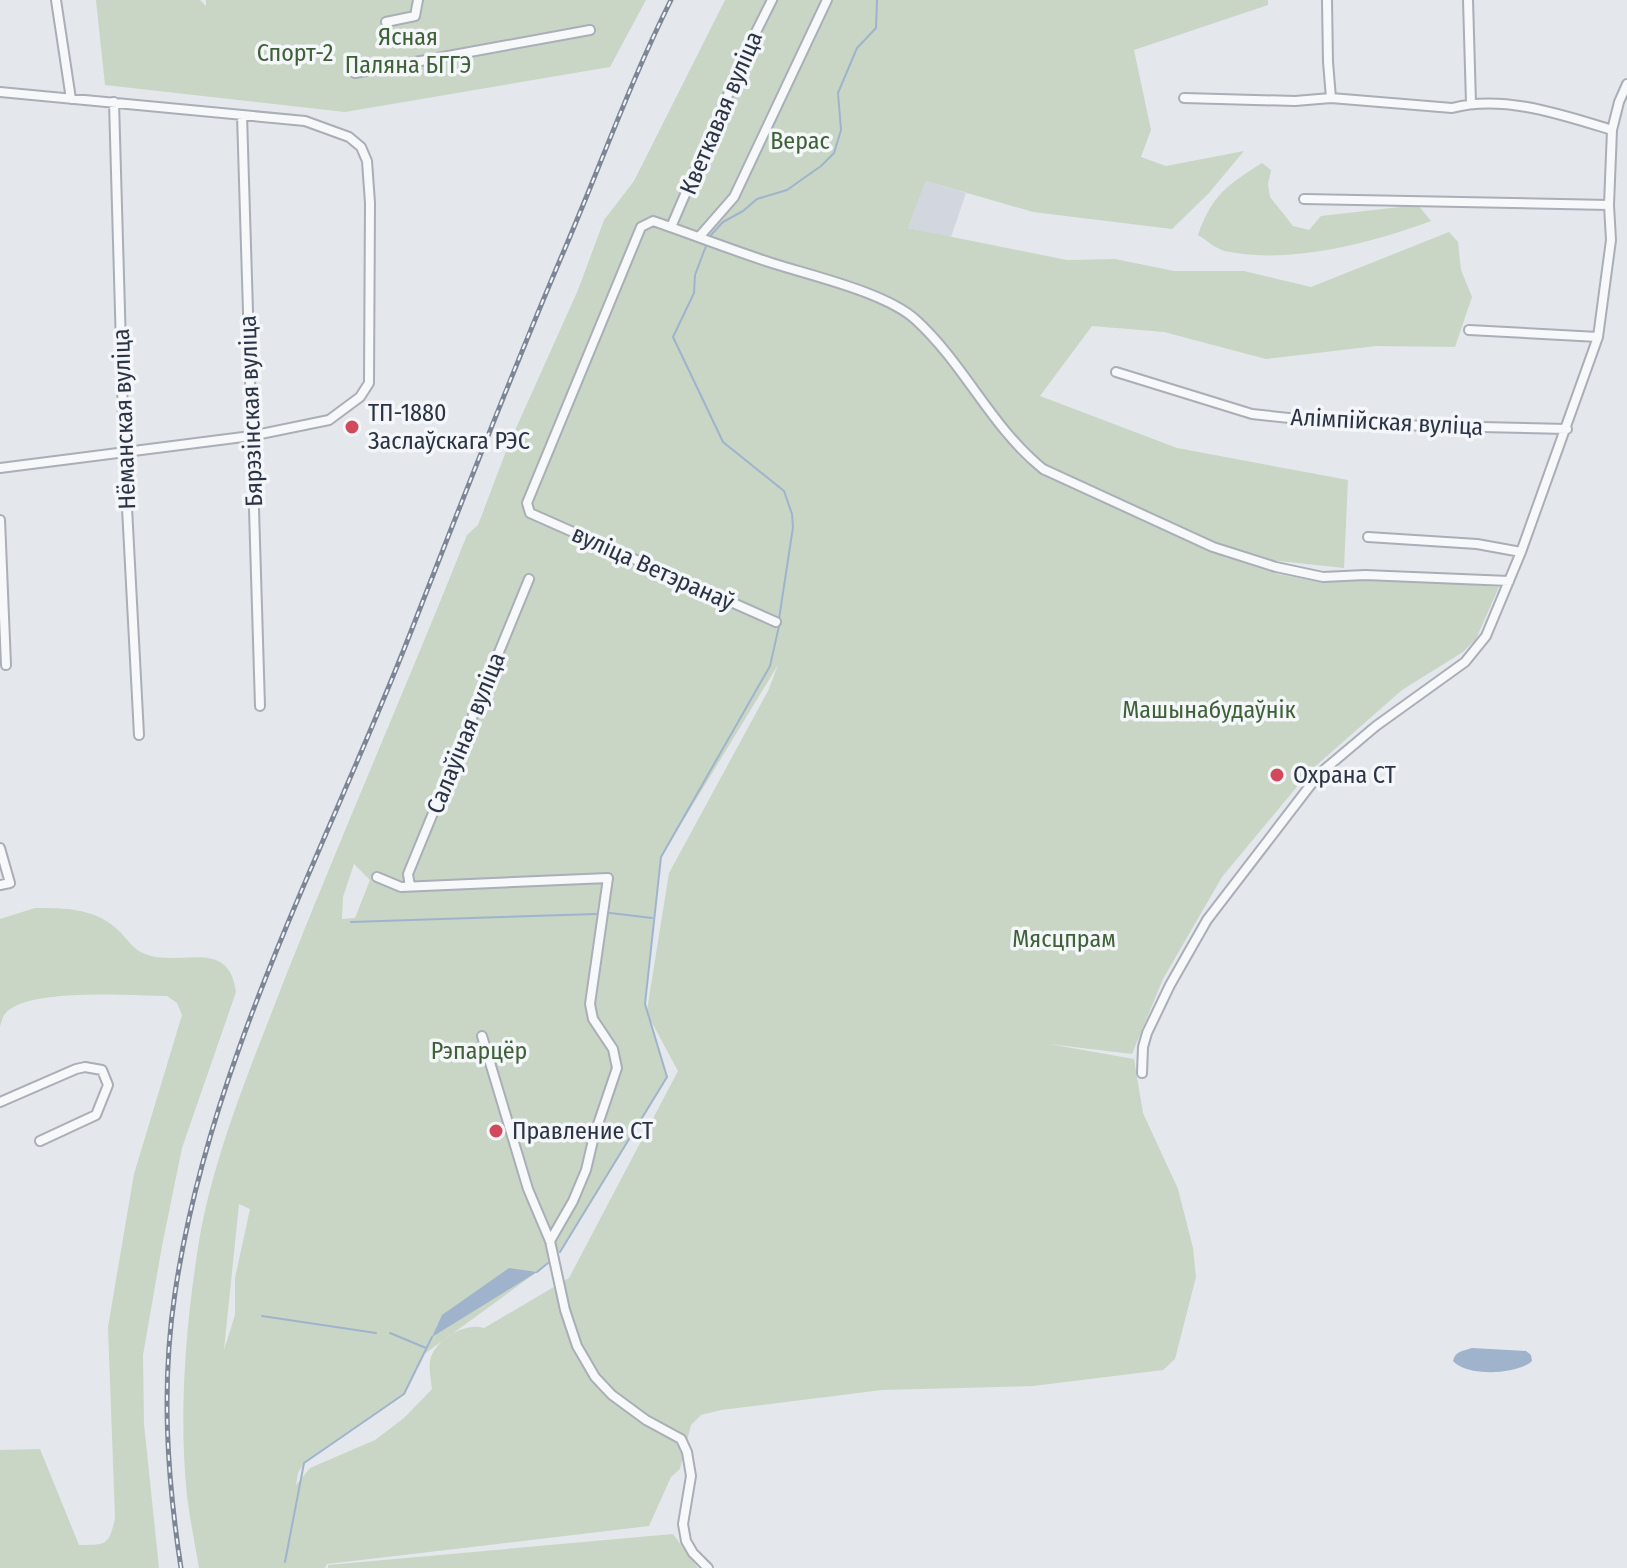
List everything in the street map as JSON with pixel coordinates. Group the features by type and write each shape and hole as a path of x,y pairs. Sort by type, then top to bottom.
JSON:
{"street":[{"path":"56,0 71,99"},
{"path":"386,22 415,16 418,0"},
{"name":"Кветкавая вуліца","path":"671,227 744,56 772,0"},
{"path":"699,237 734,197 827,0"},
{"path":"1327,0 1331,98"},
{"path":"1468,0 1471,103"},
{"path":"355,73 590,30"},
{"path":"1142,1073 1147,1033 1207,920 1319,774 1376,726 1465,662 1477,651 1486,636 1521,552 1598,337 1611,240 1612,130 1627,84"},
{"path":"0,92 319,125 349,137 361,147 367,161 370,191 369,383 360,397 329,420 251,436 0,468"},
{"path":"1184,98 1295,101 1331,98 1452,108 1471,103 1547,110 1612,130"},
{"name":"Нёманская вуліца","path":"114,102 124,451 139,735"},
{"name":"Бярэзінская вуліца","path":"242,115 260,706"},
{"path":"1304,199 1609,205"},
{"name":"вуліца Ветэранаў","path":"671,227 653,221 641,227 527,503 530,513 776,622"},
{"path":"671,227 871,296 913,317 935,339 1020,450 1043,469 1213,547 1276,567 1323,577 1365,575 1509,581"},
{"path":"1469,330 1598,337"},
{"name":"Алімпійская вуліца","path":"1116,372 1252,414 1346,424 1567,429"},
{"path":"0,520 6,665"},
{"path":"1368,537 1477,544 1521,552"},
{"name":"Салаўіная вуліца","path":"410,886 408,874 529,579"},
{"path":"0,848 5,884"},
{"path":"377,877 395,886 608,878 590,1004 593,1019 613,1049 617,1068 586,1170 573,1201 550,1241"},
{"path":"482,1036 528,1189 550,1241 573,1334 595,1377 612,1395 646,1420 681,1439 687,1452 691,1476 685,1506 685,1533 693,1553 708,1568"},
{"path":"0,1102 76,1069 102,1070 108,1085 96,1115 40,1141"}],"shaded area":[{"path":"926,181 966,193 951,237 908,228"}],"green space":[{"path":"96,0 200,0 206,6 206,0 646,0 610,67 345,112 105,85"},
{"path":"725,0 1268,0 1268,5 1134,50 1151,130 1141,157 1166,166 1244,151 1209,193 1172,229 1033,212 926,181 908,228 1067,260 1115,259 1174,271 1244,271 1311,287 1449,232 1458,242 1461,270 1472,297 1455,347 1376,346 1266,359 1164,332 1092,326 1040,396 1177,448 1348,480 1344,568 1232,556 1278,574 1320,582 1399,579 1499,587 1476,639 1463,652 1402,690 1310,771 1222,877 1163,979 1132,1054 1049,1044 1134,1059 1143,1113 1178,1189 1193,1248 1196,1277 1175,1359 1163,1370 1033,1386 882,1390 721,1410 701,1415 691,1425 680,1469 671,1477 649,1526 327,1564 325,1568 199,1568 188,1505 184,1375 197,1254 222,1148 285,978 467,535 478,525 508,446 578,290 604,220 634,181","holes":["778,665 768,691 669,873 647,1010 645,1004 661,857","354,864 370,880 355,918 342,919 343,897","651,1021 678,1071 569,1278 484,1328 469,1327 450,1335 560,1252 667,1077","239,1204 250,1209 235,1278 235,1315 224,1350","444,1339 430,1361 432,1389 404,1418 375,1440 310,1468 296,1485 304,1463 404,1394 423,1355"]},
{"path":"1262,163 1271,170 1268,184 1270,197 1293,226 1309,230 1321,216 1418,205 1431,221 1330,250 1275,255 1225,251 1198,235 1209,210 1222,192"},
{"path":"35,908 89,913 108,922 145,954 213,959 224,964 236,992 182,1148 143,1355 144,1424 159,1568 0,1568 0,1450 40,1449 79,1545 101,1544 111,1534 115,1518 108,1327 134,1174 182,1015 177,1003 167,996 57,996 17,1005 4,1015 0,1026 0,919"},
{"path":"673,1534 698,1568 328,1568 328,1565"}],"water":[{"path":"509,1268 537,1272 432,1337 442,1315"},
{"path":"1472,1348 1526,1351 1532,1361 1515,1369 1480,1372 1453,1361 1458,1353"}],"waterway":[{"path":"711,235 723,222 757,199 787,190 834,153 841,130 838,93 857,48 876,28 877,0"},
{"path":"706,246 695,275 694,293 673,337 723,442 784,491 793,527 779,619"},
{"path":"560,1252 667,1077 645,1004 661,857 770,666 779,626"},
{"path":"610,913 652,918"},
{"path":"351,922 596,914"},
{"path":"537,1272 548,1263"},
{"path":"262,1316 376,1333"},
{"path":"390,1333 426,1348"},
{"path":"285,1562 304,1463 404,1394 432,1337"}],"railway":[{"path":"181,1568 169,1465 168,1362 175,1293 191,1207 214,1123 274,958 377,715 629,91 671,0"}],"place":[{"name":"ТП-1880 Заслаўскага РЭС","path":"352,427"},
{"name":"Охрана СТ","path":"1277,775"},
{"name":"Правление СТ","path":"496,1131"}],"park label":[{"name":"Ясная Паляна БГГЭ","path":"408,51"},
{"name":"Спорт-2","path":"295,53"},
{"name":"Верас","path":"800,141"},
{"name":"Машынабудаўнік","path":"1209,710"},
{"name":"Мясцпрам","path":"1064,939"},
{"name":"Рэпарцёр","path":"479,1051"}]}
